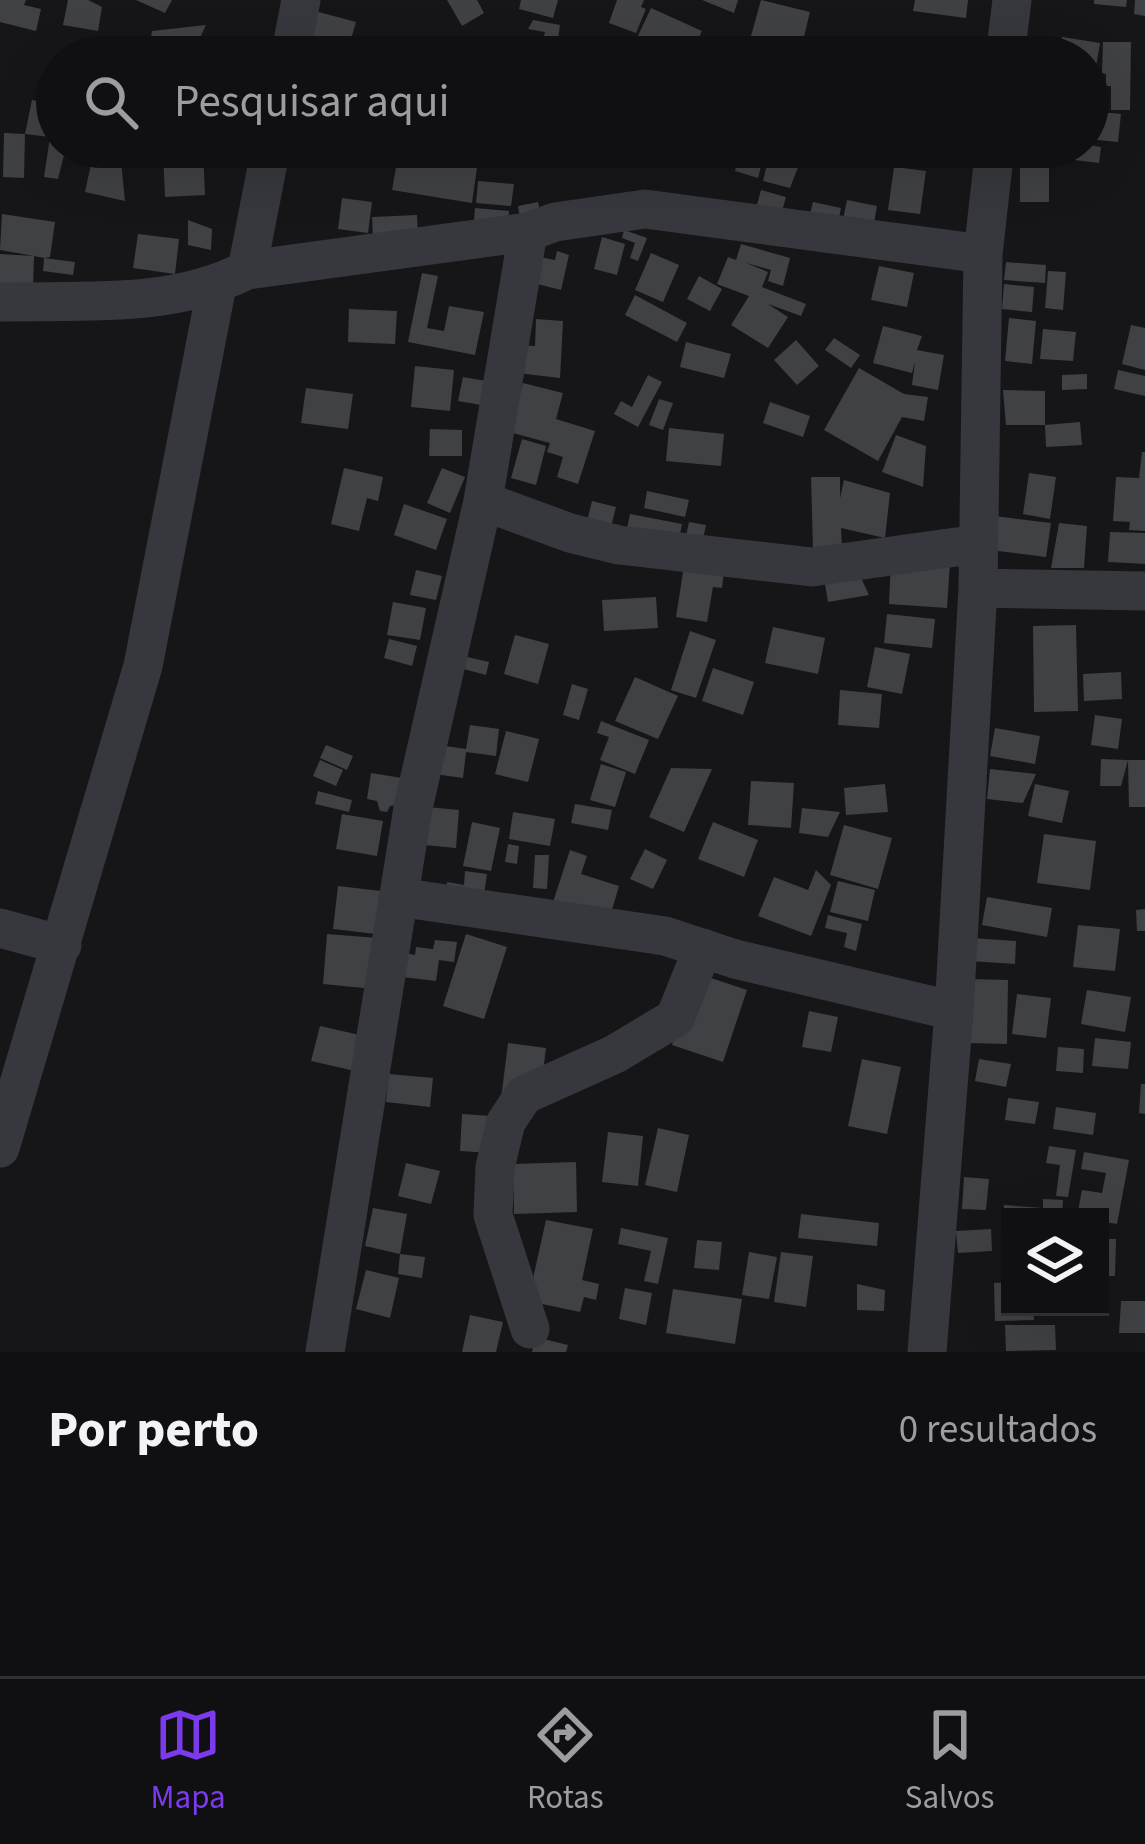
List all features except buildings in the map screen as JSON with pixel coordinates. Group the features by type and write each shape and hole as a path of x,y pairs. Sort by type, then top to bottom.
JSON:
{"street":[{"path":"294,36 301,0"},
{"path":"1008,36 1012,0"},
{"path":"0,1148 143,667 232,278 266,168"},
{"path":"927,1352 954,1011 978,588 983,254 993,168"},
{"path":"0,302 155,298 232,278 645,209 983,254"},
{"path":"325,1352 412,808 483,500 528,232"},
{"path":"483,500 570,533 619,545 812,567 978,544"},
{"path":"978,588 1145,591"},
{"path":"398,897 665,936 954,1011"},
{"path":"0,928 62,945"},
{"path":"530,1329 493,1215 495,1166 506,1122 524,1095 615,1054 675,1018 704,948"}]}
